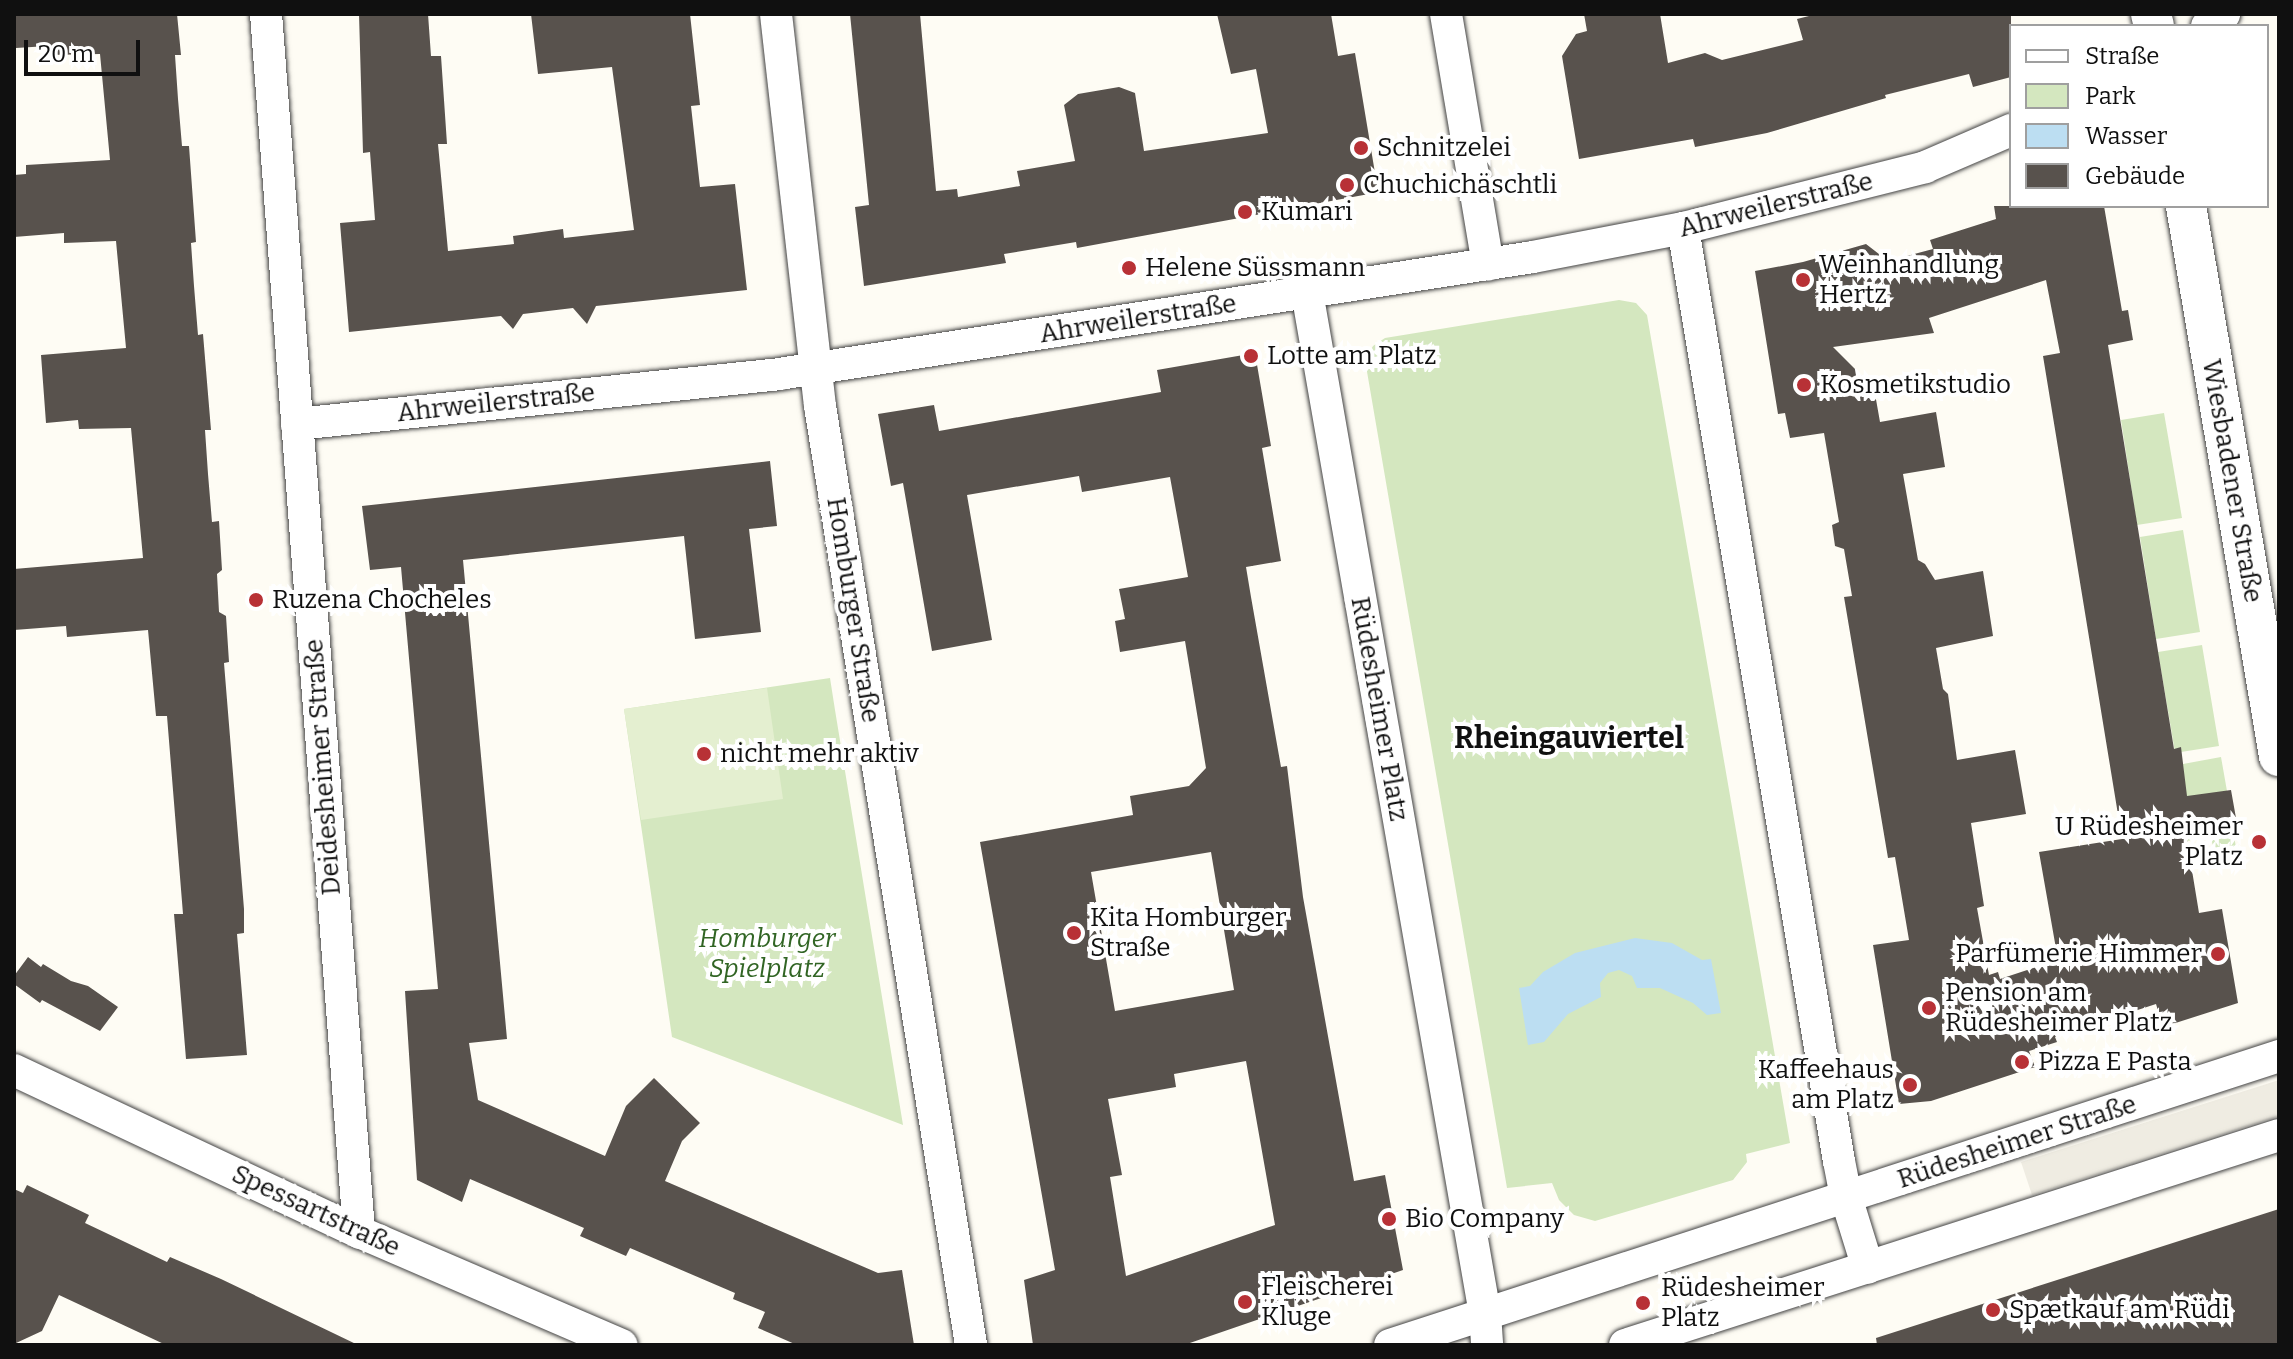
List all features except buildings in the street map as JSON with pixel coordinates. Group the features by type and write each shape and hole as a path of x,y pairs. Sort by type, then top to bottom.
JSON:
{"street":[{"name":"Deidesheimer Straße","path":"266,14 359,1232"},
{"name":"Homburger Straße","path":"776,14 815,369 971,1345"},
{"path":"1446,14 1488,265"},
{"name":"Ahrweilerstraße","path":"297,424 815,369 1488,265 1683,228 1925,167 2009,131"},
{"name":"Wiesbadener Straße","path":"2186,208 2279,756"},
{"path":"1683,228 1846,1197 1868,1268"},
{"name":"Rüdesheimer Platz","path":"1307,292 1486,1330"},
{"name":"Rüdesheimer Straße","path":"1390,1345 1486,1330 1846,1197 2279,1056"},
{"name":"Spessartstraße","path":"14,1070 359,1232 622,1345"},
{"path":"1625,1345 1711,1332 1868,1268 2279,1135"}],"green space":[{"name":"Rüdesheimer Platz","path":"1619,300 1636,303 1647,315 1790,1143 1746,1154 1747,1162 1733,1180 1595,1221 1574,1215 1559,1200 1552,1183 1507,1188 1365,360 1373,346 1385,338"},
{"path":"2164,413 2182,518 2137,525 2121,420"},
{"path":"2183,530 2200,632 2156,639 2140,537"},
{"path":"2202,645 2219,746 2181,752 2181,747 2175,752 2158,652"},
{"name":"Homburger Spielplatz","path":"830,678 903,1125 672,1037 624,709"},
{"name":"nicht mehr aktiv","path":"767,688 783,799 641,820 624,709"},
{"path":"2221,757 2227,791 2226,820 2231,819 2237,853 2215,857 2211,837 2187,841 2183,764"}],"shaded area":[{"path":"2279,1080 2279,1116 2032,1195 2021,1162"}],"water":[{"path":"1635,938 1672,943 1702,960 1711,959 1721,1013 1707,1015 1693,1003 1660,988 1637,988 1632,976 1619,970 1608,973 1600,983 1601,997 1568,1014 1544,1042 1528,1045 1519,988 1530,986 1543,972 1575,953"}],"place":[{"name":"Schnitzelei","path":"1361,148"},
{"name":"Chuchichäschtli","path":"1347,185"},
{"name":"Kumari","path":"1245,212"},
{"name":"Helene Süssmann","path":"1129,268"},
{"name":"Weinhandlung Hertz","path":"1803,280"},
{"name":"Lotte am Platz","path":"1251,356"},
{"name":"Kosmetikstudio","path":"1804,385"},
{"name":"Ruzena Chocheles","path":"256,600"},
{"name":"nicht mehr aktiv","path":"704,754"},
{"name":"U Rüdesheimer Platz","path":"2259,842"},
{"name":"Kita Homburger Straße","path":"1074,933"},
{"name":"Parfümerie Himmer","path":"2218,954"},
{"name":"Pension am Rüdesheimer Platz","path":"1929,1008"},
{"name":"Pizza E Pasta","path":"2022,1062"},
{"name":"Kaffeehaus am Platz","path":"1910,1085"},
{"name":"Bio Company","path":"1389,1219"},
{"name":"Fleischerei Kluge","path":"1245,1302"},
{"name":"Rüdesheimer Platz","path":"1643,1303"},
{"name":"Spætkauf am Rüdi","path":"1993,1310"}],"district":[{"name":"Rheingauviertel","path":"1569,738"}]}
